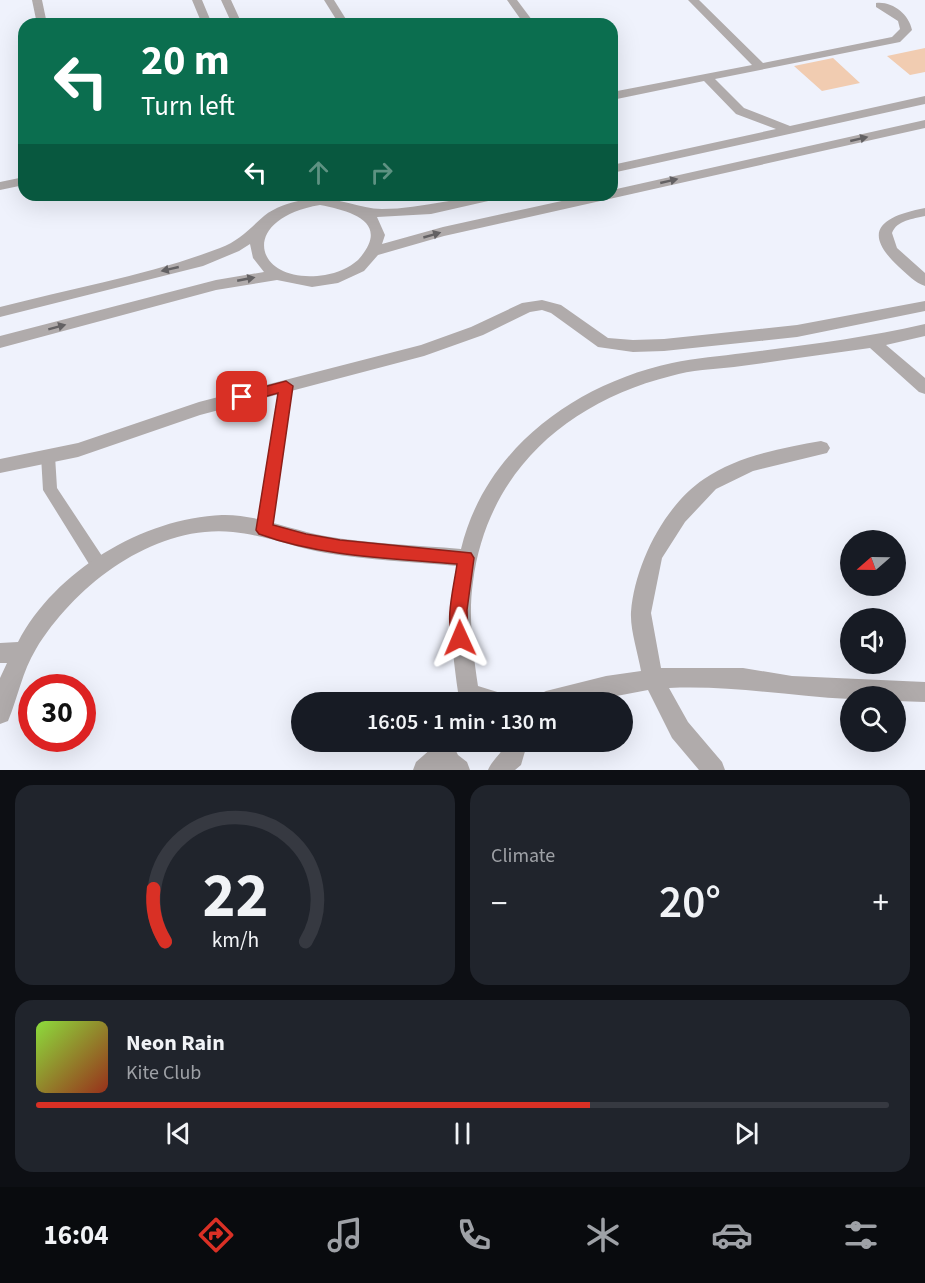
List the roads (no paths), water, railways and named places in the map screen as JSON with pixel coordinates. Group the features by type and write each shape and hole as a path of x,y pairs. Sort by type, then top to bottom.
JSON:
{"street":[{"path":"37,0 41,18"},
{"path":"197,0 204,18"},
{"path":"226,0 234,18"},
{"path":"329,0 340,18"},
{"path":"512,0 526,18"},
{"path":"693,0 760,66"},
{"path":"618,95 901,37 906,30 906,25 897,14 877,2"},
{"path":"707,78 740,111 763,122 789,129"},
{"path":"618,168 925,100"},
{"path":"732,142 741,127 740,111"},
{"path":"618,193 925,124"},
{"path":"2,185 18,181"},
{"path":"278,213 279,201"},
{"path":"0,312 218,256 261,229 278,213 312,201"},
{"path":"338,201 364,212 384,214 414,212 468,201"},
{"path":"376,250 443,232 583,201"},
{"path":"261,229 256,249 267,268 278,275 305,282 335,279 361,267 376,250 379,239 377,229 364,212"},
{"path":"925,212 897,219 887,227 885,233 887,245 891,251 925,281"},
{"path":"0,342 208,287 278,275"},
{"path":"0,466 100,443 176,415 450,342 527,307 542,305 556,309 604,343 633,346 664,345 797,331 925,306"},
{"path":"463,692 459,628 461,583 466,558 482,512 506,472 535,438 560,417 588,399 628,381 672,369 873,342 925,330"},
{"path":"873,342 925,388"},
{"path":"714,770 680,730 653,679 641,613 653,556 678,516 710,484 750,465 821,448"},
{"path":"0,713 10,679 22,652 36,629 57,605 100,567 148,540 182,529 224,523 340,547 466,558"},
{"path":"0,653 22,652"},
{"path":"584,692 653,679 743,678 792,686 925,692"},
{"path":"424,770 438,752"},
{"path":"444,752 450,763 459,770"},
{"path":"499,770 513,757 514,752"}],"lane":[{"path":"264,530 286,386"},
{"path":"48,456 50,490 100,567"}]}
